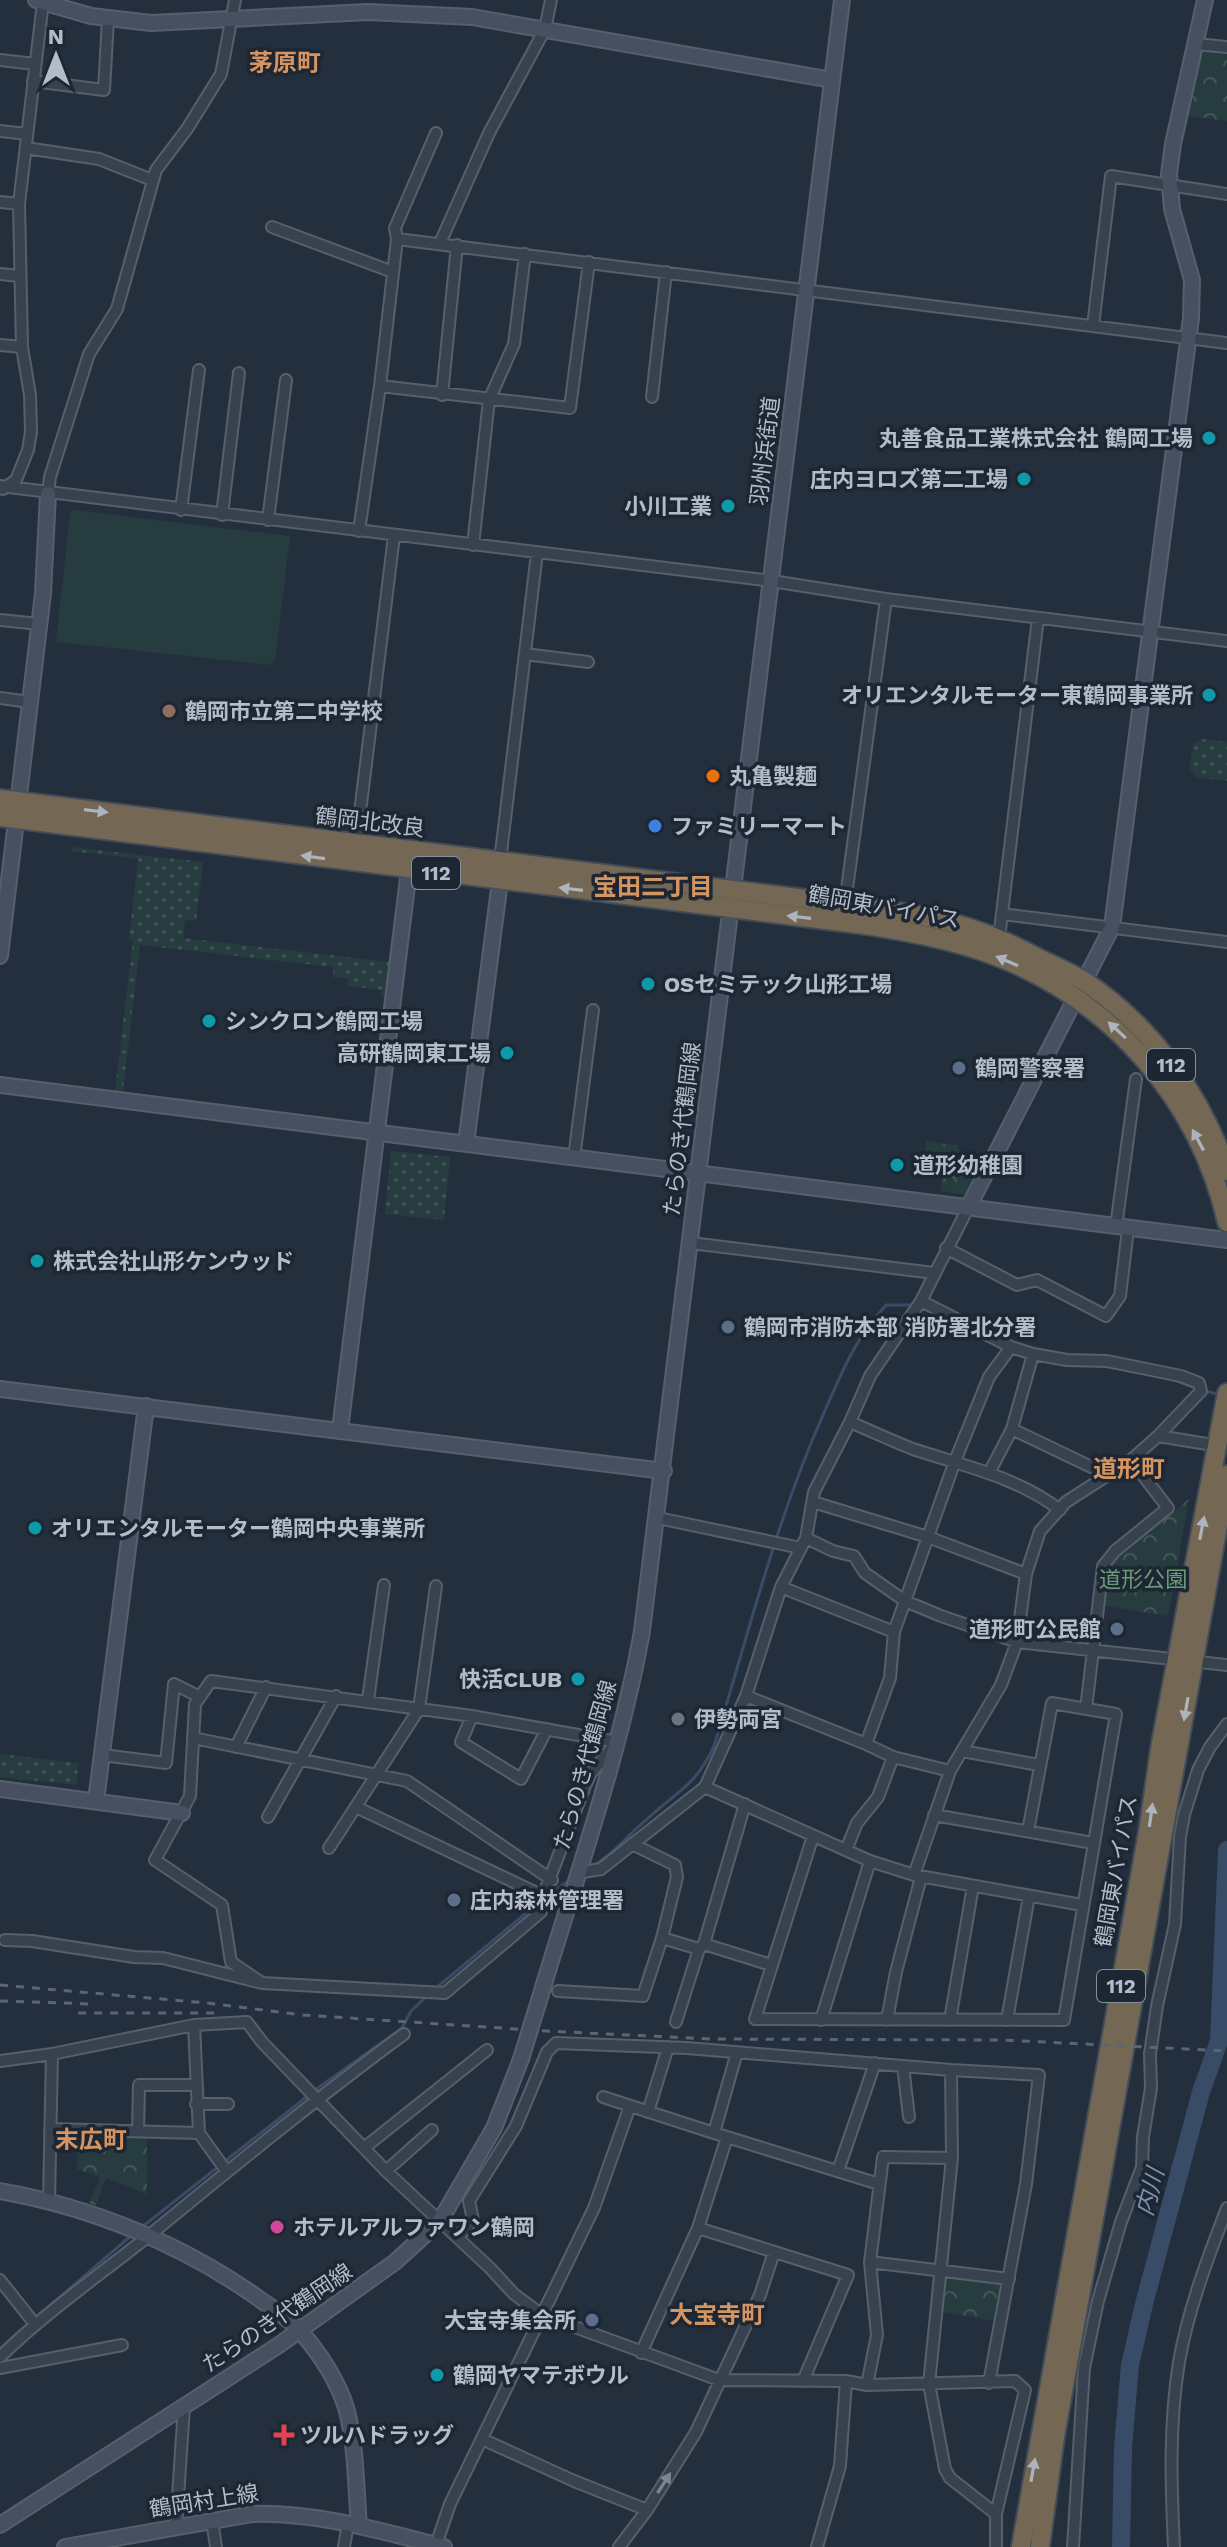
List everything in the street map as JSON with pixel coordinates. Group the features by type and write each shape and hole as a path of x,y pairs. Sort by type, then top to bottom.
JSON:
{"highway":[{"name":"鶴岡北改良","path":"9,809 500,861 733,900"},
{"name":"鶴岡北改良","path":"9,809 409,870 500,881 733,900"},
{"name":"鶴岡東バイパス","path":"733,900 845,904 922,915 999,938 1085,982 1126,1014 1174,1068 1202,1109 1227,1171"},
{"name":"鶴岡東バイパス","path":"733,900 953,942 1021,967 1075,999 1118,1029 1154,1069 1204,1152 1220,1193 1227,1222"},
{"name":"鶴岡東バイパス","path":"1040,2547 1057,2421 1186,1660 1227,1393"},
{"name":"鶴岡東バイパス","path":"1021,2547 1186,1660 1227,1475"}],"street":[{"path":"0,956 9,809 30,702 46,564 50,477 89,354 117,309 152,180 162,160 178,143 215,87 225,61 235,0"},
{"path":"440,243 489,133 545,29 551,0"},
{"name":"羽州浜街道","path":"733,900 842,0"},
{"path":"577,1873 601,1869 705,1787 746,1696 781,1587 803,1543 814,1492 870,1376 921,1301 1112,927 1188,338 1192,280 1172,209 1170,159 1205,0"},
{"path":"2,488 16,480 28,450 31,432 30,395 22,347 19,204 39,1 108,19 151,23 418,6 832,80"},
{"path":"33,81 104,90 108,19"},
{"path":"1196,44 1227,47"},
{"path":"0,60 35,64"},
{"path":"0,131 27,134"},
{"path":"359,531 380,386 397,239 395,228 436,133"},
{"path":"26,148 99,159 152,180"},
{"path":"1093,326 1111,176 1227,194"},
{"path":"0,202 19,204"},
{"path":"272,227 393,272"},
{"path":"397,239 1227,343"},
{"path":"442,395 457,245"},
{"path":"473,545 489,400 514,344 525,254"},
{"path":"380,386 570,408 589,262"},
{"path":"652,397 666,272"},
{"path":"0,274 19,276"},
{"path":"0,345 22,347"},
{"path":"181,510 199,370"},
{"path":"222,515 239,373"},
{"path":"268,520 286,380"},
{"path":"2,488 772,581 886,599 1227,641"},
{"path":"356,845 394,536"},
{"path":"500,861 537,553"},
{"path":"845,904 886,599"},
{"path":"999,938 1038,618"},
{"path":"0,620 39,624"},
{"path":"525,654 588,662"},
{"path":"0,698 30,702"},
{"path":"340,1430 409,870"},
{"path":"466,1144 500,881"},
{"name":"たらのき代鶴岡線","path":"4,2518 184,2407 300,2331 395,2262 440,2221 494,2128 521,2059 634,1678 664,1471 733,900"},
{"path":"1002,914 1227,942"},
{"path":"574,1158 593,1010"},
{"path":"946,1248 1017,1285 1037,1280 1106,1316 1120,1296 1122,1228 1136,1079"},
{"path":"0,1085 1227,1240"},
{"path":"691,1243 934,1273"},
{"path":"887,2020 917,1876 934,1815 950,1771 1001,1685 1017,1642 1026,1574 1040,1531 1066,1502 1131,1460 1201,1391 1199,1383 1181,1376 1107,1361 1067,1360 1011,1347 921,1301"},
{"path":"866,1744 890,1678 894,1632 955,1461 989,1377 1011,1347"},
{"path":"989,1473 1012,1429 1033,1354"},
{"path":"0,1389 664,1471"},
{"path":"96,1801 146,1406"},
{"path":"850,1422 911,1448 989,1473 1037,1493 1060,1510"},
{"path":"1012,1429 1108,1475"},
{"path":"1158,1436 1207,1444"},
{"path":"1086,1709 1103,1566 1115,1551 1168,1508 1131,1460"},
{"path":"813,1502 928,1537 1026,1574"},
{"path":"658,1518 803,1543 854,1556 865,1573 905,1601 1017,1642 1227,1665"},
{"path":"368,1700 384,1585"},
{"path":"329,1848 419,1709 436,1586"},
{"path":"781,1587 894,1632"},
{"path":"5,1940 163,1958 262,1983 445,1993 541,1912 543,1896 552,1880 585,1786 591,1773 617,1742 368,1700 211,1681 195,1704 190,1796 155,1860 222,1905 231,1962 262,1983"},
{"path":"102,1755 166,1763 174,1684 200,1697"},
{"path":"236,1747 266,1687"},
{"path":"268,1817 336,1696"},
{"path":"746,1696 893,1757 950,1771"},
{"path":"813,1836 755,2019 1064,2020 1116,1714 1052,1703 1028,1831"},
{"path":"472,1716 461,1742 521,1779 547,1729"},
{"path":"1073,2547 1084,2368 1098,2301 1121,2222 1142,2167 1143,2137 1151,2088 1150,2054 1175,1924 1184,1815 1198,1770 1227,1724"},
{"path":"193,1738 407,1781 552,1880"},
{"path":"962,1751 1039,1765"},
{"path":"846,1850 857,1823 878,1797 893,1757"},
{"path":"705,1787 870,1861 917,1876 1082,1905"},
{"path":"0,1789 182,1813"},
{"path":"676,2022 745,1804"},
{"path":"356,1807 543,1896"},
{"path":"934,1815 1093,1843"},
{"path":"558,1991 643,1996 677,1877 675,1865 632,1844"},
{"path":"821,2020 870,1861"},
{"path":"950,2020 973,1886"},
{"path":"1007,2020 1029,1896"},
{"path":"662,1938 771,1965"},
{"path":"0,2061 52,2054 194,2025 247,2022 262,2042 386,2171 514,2294 542,2315 719,2380 846,2381 867,2385 1015,2381 1025,2390 996,2514 996,2547"},
{"path":"194,2025 199,2133 227,2172"},
{"path":"0,2357 34,2323 147,2237 316,2099 404,2034"},
{"path":"458,2237 473,2220 469,2201 516,2126 547,2052 556,2043 668,2047 1039,2075 1026,2184 989,2383"},
{"path":"648,2112 668,2047"},
{"path":"364,2148 487,2050"},
{"path":"714,2133 737,2052"},
{"path":"49,2201 52,2054"},
{"path":"838,2171 875,2063"},
{"path":"903,2066 909,2117"},
{"path":"951,2070 952,2158 929,2384 945,2469 950,2478 996,2514"},
{"path":"138,2131 139,2085 195,2085"},
{"path":"603,2097 879,2184"},
{"path":"196,2104 228,2104"},
{"path":"440,2546 450,2504 594,2208 630,2106"},
{"path":"50,2129 199,2133"},
{"path":"386,2171 432,2130"},
{"path":"641,2353 698,2228 727,2137"},
{"path":"867,2385 877,2335 870,2262 883,2157 952,2158"},
{"path":"0,2191 49,2201 147,2237 215,2269 300,2331 338,2387 348,2412 354,2525 344,2547"},
{"path":"1174,2547 1170,2490 1179,2362 1227,2208"},
{"path":"698,2228 848,2275 803,2381"},
{"path":"619,2547 647,2510 696,2432 760,2295 774,2252"},
{"path":"870,2262 1009,2279"},
{"path":"0,2280 34,2323"},
{"path":"0,2368 122,2345"},
{"path":"817,2547 840,2466 846,2381"},
{"path":"176,2527 184,2407"},
{"path":"482,2439 647,2510"},
{"name":"鶴岡村上線","path":"65,2547 126,2542 176,2527 274,2513 354,2525 440,2546"},
{"path":"212,2520 216,2547"}],"green space":[{"path":"1200,50 1227,53 1227,121 1189,116"},
{"path":"74,510 290,536 275,660 269,665 56,642 70,513"},
{"path":"1201,739 1227,742 1227,781 1196,777 1189,769 1193,745"},
{"path":"72,847 203,862 196,921 185,920 183,938 391,962 387,998 382,997 382,990 347,986 348,979 333,977 333,967 140,945 123,1091 115,1091 133,940 129,939 138,859 71,851"},
{"path":"926,1141 959,1146 957,1173 976,1176 965,1195 941,1191 942,1174 925,1173"},
{"path":"391,1151 450,1157 444,1220 385,1214"},
{"name":"道形公園","path":"1189,1499 1168,1616 1102,1605 1107,1571 1118,1558"},
{"path":"0,1754 79,1763 76,1785 0,1777"},
{"path":"78,2134 147,2137 147,2194 106,2178 96,2205 89,2204 100,2177 77,2169"},
{"path":"947,2277 1003,2283 996,2321 943,2312"}],"waterway":[{"path":"593,1866 684,1788 707,1760 714,1746 791,1496 836,1385 857,1344 886,1305 913,1305"},
{"path":"1096,1365 1132,1371"},
{"path":"1171,1379 1198,1389"},
{"path":"1205,1391 1221,1395"},
{"name":"内川","path":"1121,2547 1123,2447 1130,2365 1201,2092 1219,2041 1227,1850"},
{"path":"547,1896 570,1880"},
{"path":"436,1988 537,1904"},
{"path":"315,2090 402,2028 411,2011 427,1996"},
{"path":"224,2162 309,2095"},
{"path":"142,2227 218,2167"},
{"path":"39,2315 133,2234"},
{"path":"0,2349 15,2336"}],"railway":[{"path":"0,1985 207,2003 303,2015 546,2031 711,2039 1003,2040 1227,2051"},
{"path":"0,2001 91,2004"},
{"path":"78,2013 214,2013"}],"place":[{"name":"丸善食品工業株式会社 鶴岡工場","path":"1209,438"},
{"name":"庄内ヨロズ第二工場","path":"1024,479"},
{"name":"小川工業","path":"728,506"},
{"name":"オリエンタルモーター東鶴岡事業所","path":"1209,695"},
{"name":"鶴岡市立第二中学校","path":"169,711"},
{"name":"丸亀製麺","path":"713,776"},
{"name":"ファミリーマート","path":"655,826"},
{"name":"OSセミテック山形工場","path":"648,984"},
{"name":"シンクロン鶴岡工場","path":"209,1021"},
{"name":"高研鶴岡東工場","path":"507,1053"},
{"name":"鶴岡警察署","path":"959,1068"},
{"name":"道形幼稚園","path":"897,1165"},
{"name":"株式会社山形ケンウッド","path":"37,1261"},
{"name":"鶴岡市消防本部 消防署北分署","path":"728,1327"},
{"name":"オリエンタルモーター鶴岡中央事業所","path":"35,1528"},
{"name":"道形町公民館","path":"1117,1629"},
{"name":"快活CLUB","path":"578,1679"},
{"name":"伊勢両宮","path":"678,1719"},
{"name":"庄内森林管理署","path":"454,1900"},
{"name":"ホテルアルファワン鶴岡","path":"277,2227"},
{"name":"大宝寺集会所","path":"592,2320"},
{"name":"鶴岡ヤマテボウル","path":"437,2375"},
{"name":"ツルハドラッグ","path":"284,2435"}],"district":[{"name":"茅原町","path":"285,63"},
{"name":"宝田二丁目","path":"653,887"},
{"name":"道形町","path":"1129,1469"},
{"name":"末広町","path":"91,2140"},
{"name":"大宝寺町","path":"717,2315"}]}
